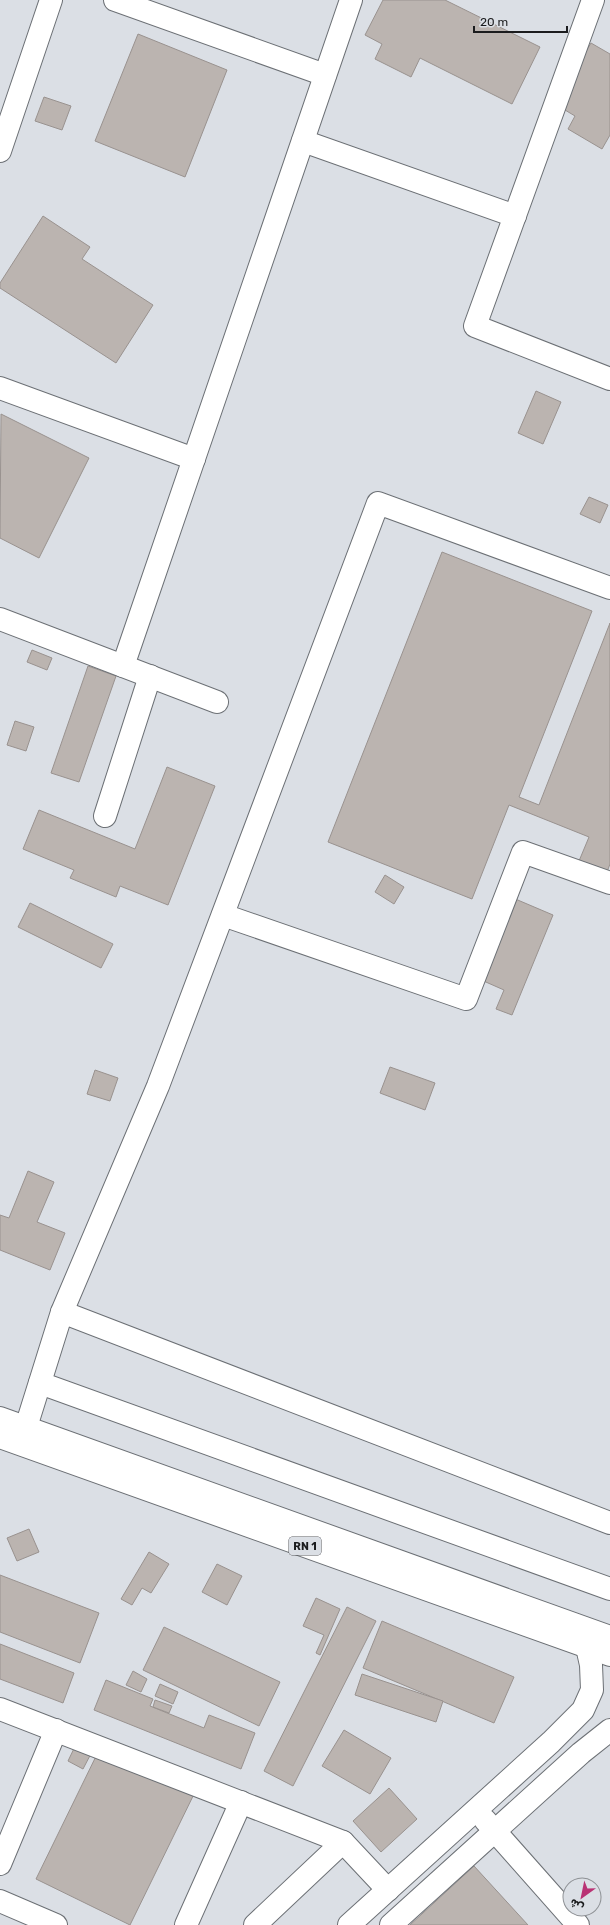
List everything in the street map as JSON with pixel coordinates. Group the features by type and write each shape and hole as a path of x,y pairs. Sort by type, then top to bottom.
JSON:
{"main road":[{"path":"0,151 51,0"},
{"path":"115,0 325,75"},
{"path":"123,666 351,0"},
{"path":"596,2 475,326 610,378"},
{"path":"303,140 515,216"},
{"path":"0,388 194,458"},
{"path":"26,1427 62,1312 158,1086 378,503 610,588"},
{"path":"0,619 217,702"},
{"path":"105,816 150,676"},
{"path":"223,915 466,999 523,852 610,883"},
{"path":"62,1312 610,1523"},
{"path":"40,1383 610,1589"},
{"name":"RN 1","path":"0,1418 610,1637"},
{"name":"RN 1","path":"0,1437 610,1655"},
{"path":"349,1925 551,1742 583,1710 592,1690 591,1665 587,1647"},
{"path":"0,1708 343,1842 388,1890"},
{"path":"0,1864 56,1730"},
{"path":"391,1925 610,1730"},
{"path":"186,1925 241,1802"},
{"path":"476,1810 578,1925"},
{"path":"255,1925 343,1842"},
{"path":"0,1901 56,1925"}],"building":[{"path":"383,0 445,0 540,47 512,104 420,58 411,77 375,59 382,44 365,35"},
{"path":"138,34 227,70 185,177 95,141"},
{"path":"591,43 610,54 610,135 602,149 568,129 575,116 555,104"},
{"path":"44,97 71,106 62,130 35,121"},
{"path":"43,216 90,247 82,259 153,305 116,363 0,288 0,283"},
{"path":"536,391 561,402 543,444 518,433"},
{"path":"1,414 89,458 39,558 0,538"},
{"path":"589,497 608,505 600,523 580,514"},
{"path":"442,552 592,611 519,797 539,805 610,623 610,864 607,872 579,861 589,837 509,805 472,899 328,842"},
{"path":"32,650 52,658 47,670 27,662"},
{"path":"88,666 116,676 79,782 51,773"},
{"path":"15,721 34,727 26,751 7,745"},
{"path":"167,767 215,786 168,905 120,886 116,897 70,878 74,870 23,849 39,810 135,849"},
{"path":"385,875 404,887 394,904 375,892"},
{"path":"513,898 553,915 512,1015 496,1009 504,990 479,979"},
{"path":"30,903 113,944 101,968 18,927"},
{"path":"390,1067 435,1083 425,1110 380,1093"},
{"path":"95,1070 118,1078 110,1101 87,1094"},
{"path":"28,1171 54,1182 37,1222 65,1233 50,1270 0,1250 0,1215 9,1218"},
{"path":"29,1529 39,1552 17,1561 7,1538"},
{"path":"149,1552 169,1564 151,1593 142,1588 132,1605 121,1599"},
{"path":"217,1564 242,1576 227,1605 202,1592"},
{"path":"0,1575 99,1613 80,1663 0,1632"},
{"path":"316,1598 340,1609 320,1655 316,1653 324,1635 303,1626"},
{"path":"347,1607 376,1621 293,1786 264,1771"},
{"path":"382,1621 514,1677 494,1723 363,1668"},
{"path":"164,1627 280,1682 259,1726 143,1670"},
{"path":"0,1644 74,1673 63,1703 0,1679"},
{"path":"133,1671 147,1679 141,1692 126,1685"},
{"path":"362,1674 443,1701 436,1722 355,1695"},
{"path":"106,1680 153,1699 150,1706 204,1728 209,1715 255,1733 241,1769 94,1710"},
{"path":"160,1684 178,1692 173,1704 155,1696"},
{"path":"155,1700 172,1706 169,1713 153,1707"},
{"path":"344,1730 391,1758 370,1794 322,1766"},
{"path":"80,1736 96,1744 83,1769 68,1761"},
{"path":"102,1744 196,1790 130,1925 36,1879"},
{"path":"389,1788 417,1819 381,1852 353,1821"},
{"path":"474,1866 528,1925 410,1925"}]}
